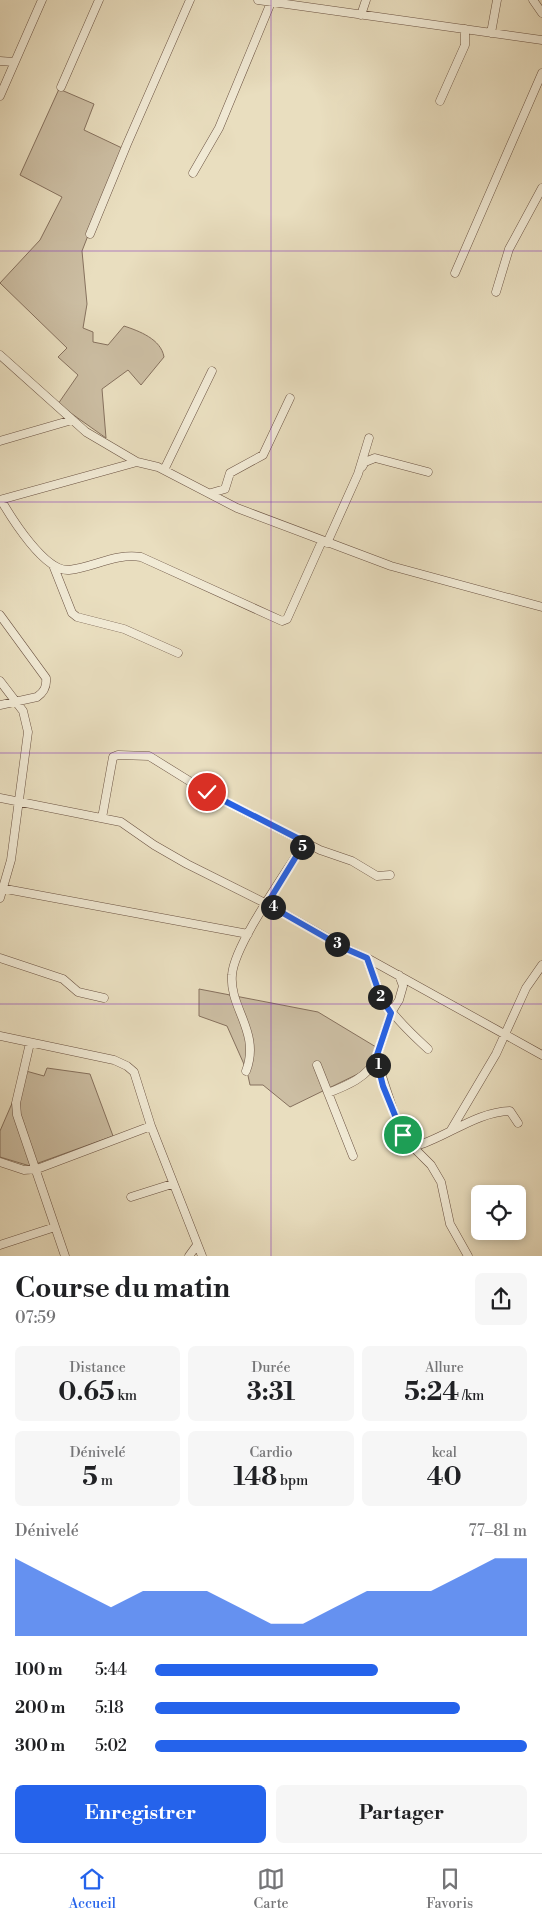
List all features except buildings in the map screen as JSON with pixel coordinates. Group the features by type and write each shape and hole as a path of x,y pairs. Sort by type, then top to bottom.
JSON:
{"street":[{"path":"0,96 42,0"},
{"path":"61,87 99,0"},
{"path":"90,234 190,0"},
{"path":"258,0 542,40"},
{"path":"361,15 366,0"},
{"path":"491,33 497,0"},
{"path":"533,0 542,13"},
{"path":"193,173 219,128 272,1"},
{"path":"440,101 465,45 465,29"},
{"path":"0,61 14,62"},
{"path":"455,273 542,73"},
{"path":"496,292 509,249 542,188"},
{"path":"0,356 72,420 136,462 164,470 237,508 391,566 542,607"},
{"path":"164,470 212,371"},
{"path":"211,493 225,489 230,473 263,455 290,398"},
{"path":"0,440 72,420"},
{"path":"358,474 369,438"},
{"path":"53,566 68,570 122,556 141,557 285,621 365,462 375,458 428,472"},
{"path":"136,462 1,500 24,536 53,566 72,613 77,617 124,629 178,653"},
{"path":"0,615 46,678 42,693 31,699 0,705"},
{"path":"0,681 23,711 28,732 11,860 1,888 0,898"},
{"path":"102,818 113,757 118,755 149,756 207,792 305,842 352,861 377,876 390,876"},
{"path":"0,798 121,822 154,845 187,864 267,904 344,948 367,958 542,1055"},
{"path":"246,1071 251,1060 250,1039 233,988 232,975 248,934 305,842"},
{"path":"1,888 248,934"},
{"path":"0,958 63,978 78,992 104,998"},
{"path":"367,958 381,998 391,1013 428,1049"},
{"path":"452,1130 506,1035 526,988 542,965"},
{"path":"328,1093 366,1074 374,1065 391,1013 399,1000 403,986 399,976"},
{"path":"0,1036 114,1060 127,1066 134,1072 151,1126 162,1149 172,1184 202,1256"},
{"path":"30,1043 16,1103 17,1115 65,1256"},
{"path":"376,1058 403,1135 431,1165 441,1182 450,1224 468,1256"},
{"path":"316,1065 353,1156"},
{"path":"413,1147 430,1142 452,1130 504,1112 510,1111 518,1123"},
{"path":"0,1162 24,1170 36,1169 151,1126"},
{"path":"131,1197 172,1184"},
{"path":"0,1245 56,1226"},
{"path":"189,1256 198,1245"}],"shaded area":[{"path":"59,89 94,104 84,130 122,148 82,251 87,304 83,328 93,332 93,342 108,345 124,326 130,328 142,333 159,345 164,357 141,385 128,370 102,389 106,438 58,404 78,375 58,357 67,348 0,283 40,240 62,197 20,175"},
{"path":"199,989 318,1012 376,1047 368,1069 290,1107 263,1085 250,1085 247,1071 227,1026 199,1016"},
{"path":"47,1068 90,1074 113,1136 30,1166 0,1157 0,1131 26,1071 44,1076"}],"route":[{"path":"207,792 305,842 267,904 344,948 367,958 381,998 391,1013 376,1058 383,1086 403,1135"}]}
